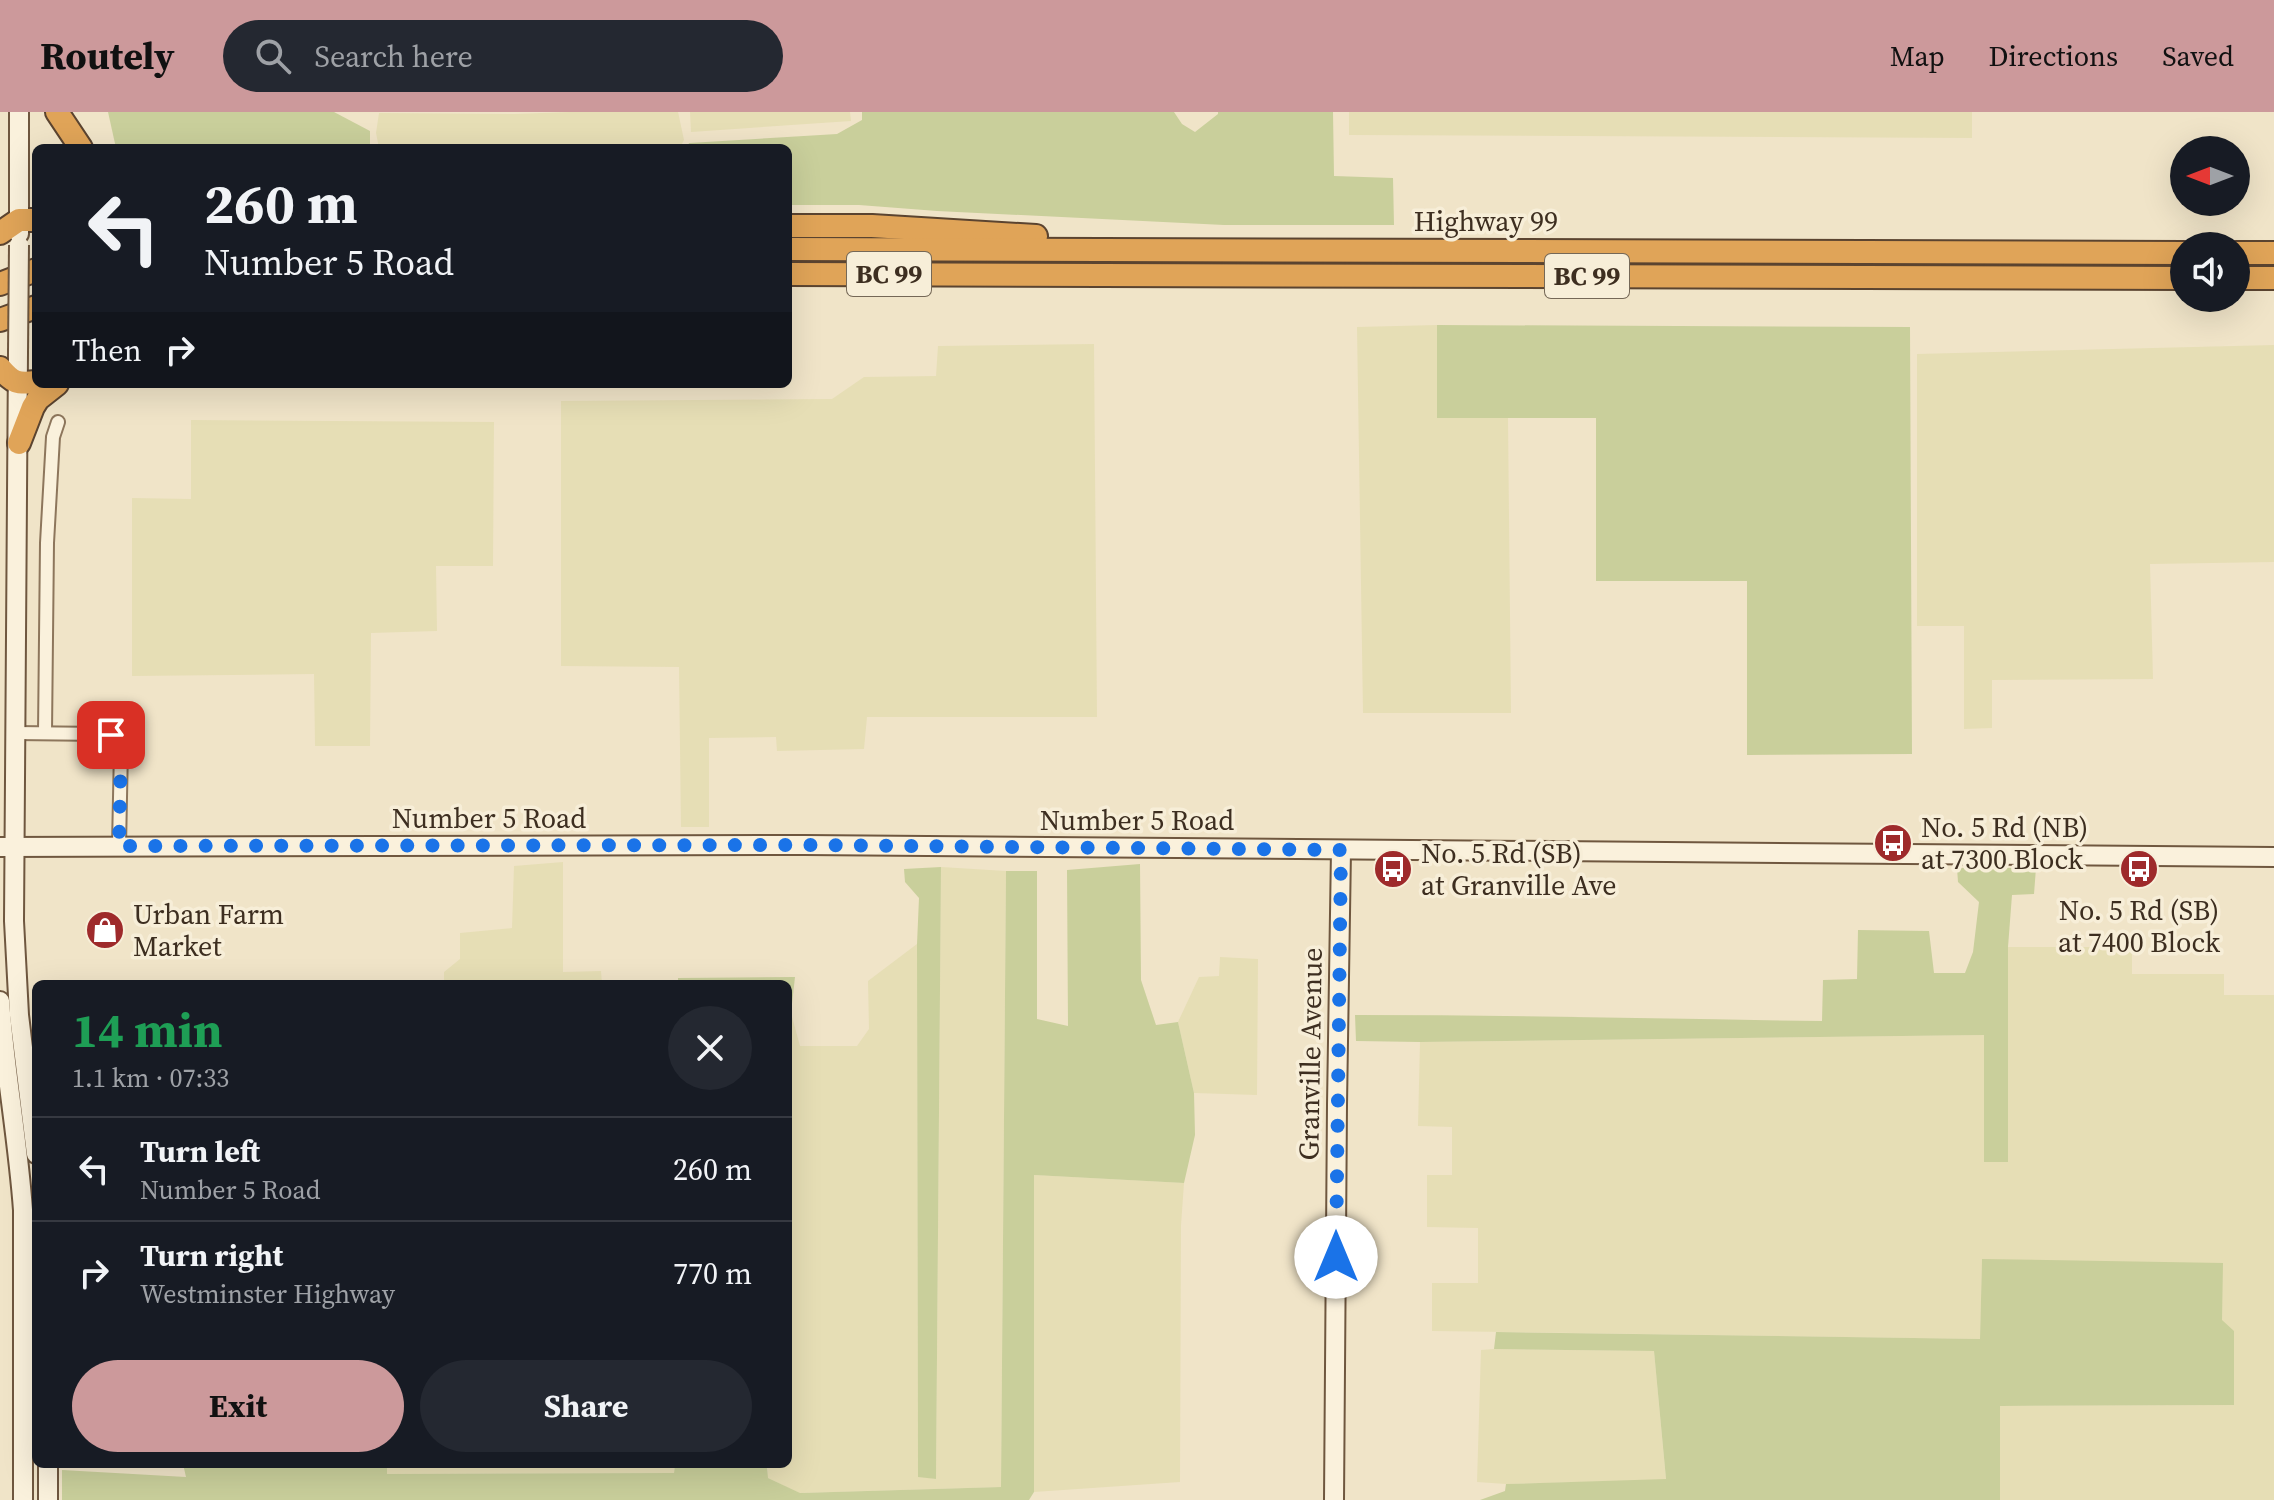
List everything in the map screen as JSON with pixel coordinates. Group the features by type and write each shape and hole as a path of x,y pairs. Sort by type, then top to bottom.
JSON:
{"highway":[{"path":"57,112 78,144"},
{"path":"9,239 28,220"},
{"path":"792,226 872,226 980,232 1078,239 1141,248"},
{"name":"Highway 99","path":"792,249 2170,253"},
{"path":"2250,253 2274,253"},
{"path":"0,284 32,272"},
{"name":"Highway 99","path":"792,274 2170,278"},
{"path":"2250,278 2274,278"},
{"path":"0,320 32,308"},
{"path":"0,368 7,376 27,383"},
{"path":"19,443 38,399 52,388"}],"main road":[{"path":"19,112 28,220"},
{"path":"9,239 18,353 27,383 19,443 15,733 7,847 18,1004 32,1121"},
{"name":"Number 5 Road","path":"7,847 805,845 2274,857"},
{"name":"Granville Avenue","path":"1334,1500 1341,850"},
{"path":"0,1001 23,1210 23,1500"},
{"path":"48,1468 48,1500"}],"street":[{"path":"45,732 47,543 53,437 58,422"},
{"path":"15,733 104,734 116,738 119,743 119,846"}],"shaded area":[{"path":"678,112 684,140 682,144 378,144 376,133 379,113"},
{"path":"690,112 850,112 851,121 691,132"},
{"path":"1349,112 1972,112 1972,138 1349,135"},
{"path":"1437,325 1437,418 1508,418 1511,713 1363,713 1357,327"},
{"path":"1094,344 1097,717 867,717 864,749 777,751 776,737 709,738 709,827 681,827 679,667 561,666 561,401 832,399 864,377 936,376 938,346"},
{"path":"2274,345 2274,562 2150,564 2153,679 1992,680 1992,728 1964,729 1964,626 1917,626 1917,354"},
{"path":"191,420 494,422 493,566 436,566 437,631 371,633 370,746 315,746 314,674 132,676 132,498 191,499"},
{"path":"563,862 563,972 601,971 602,980 444,980 444,972 460,959 460,933 512,928 514,866"},
{"path":"941,867 1006,871 1001,1487 799,1493 768,1478 768,1468 792,1468 792,1017 800,1046 857,1046 869,1029 868,981 917,944 918,1476 936,1479"},
{"path":"2008,947 2132,947 2132,974 2224,974 2224,995 2274,995 2274,1500 2000,1500 1999,1406 2234,1405 1982,1260 1980,1339 1432,1331 1432,1283 1478,1283 1478,1228 1427,1227 1427,1175 1452,1175 1452,1127 1418,1126 1420,1042 1985,1035 1984,1162 2007,1162"},
{"path":"1220,957 1258,959 1257,1095 1194,1093 1178,1022 1199,977 1219,976"},
{"path":"1034,1175 1184,1183 1181,1225 1180,1482 1034,1492"},
{"path":"1481,1350 1654,1351 1666,1480 1477,1482"},
{"path":"387,1468 675,1468 674,1473 387,1474"}],"green space":[{"path":"108,112 334,112 370,131 370,144 115,144"},
{"path":"862,112 1174,112 1182,124 1195,132 1218,112 1333,112 1334,176 1393,178 1394,225 1224,225 859,205 792,205 792,144 689,144 837,134 862,120"},
{"path":"1437,325 1910,327 1912,754 1747,755 1747,581 1596,581 1596,418 1437,418"},
{"path":"1140,864 1141,980 1156,1025 1178,1022 1194,1093 1195,1135 1184,1183 1034,1175 1034,1492 1029,1500 62,1500 62,1470 186,1477 184,1468 387,1468 387,1474 674,1473 675,1468 767,1468 768,1478 800,1493 1001,1487 1006,871 1037,871 1037,1019 1068,1026 1067,870"},
{"path":"941,867 936,1479 918,1477 919,898 905,882 904,869"},
{"path":"1957,868 2036,868 2034,894 2012,895 2008,947 2008,1162 1984,1162 1984,1035 1356,1041 1355,1015 1822,1021 1823,980 1857,979 1858,930 1929,931 1934,973 1965,973 1973,952 1979,902 1958,882"},
{"path":"795,977 792,1004 792,980 678,978"},
{"path":"1982,1259 2223,1263 2222,1320 2234,1331 2234,1405 2000,1406 2000,1500 1480,1500 1505,1491 1506,1484 1666,1479 1654,1351 1494,1349 1496,1332 1980,1339"}],"place":[{"name":"No. 5 Rd (NB) at 7300 Block","path":"1893,843"},
{"name":"No. 5 Rd (SB) at Granville Ave","path":"1393,869"},
{"name":"No. 5 Rd (SB) at 7400 Block","path":"2139,869"},
{"name":"Urban Farm Market","path":"105,930"}],"route":[{"path":"111,735 121,749 119,846 805,845 1341,850 1336,1257"}]}
